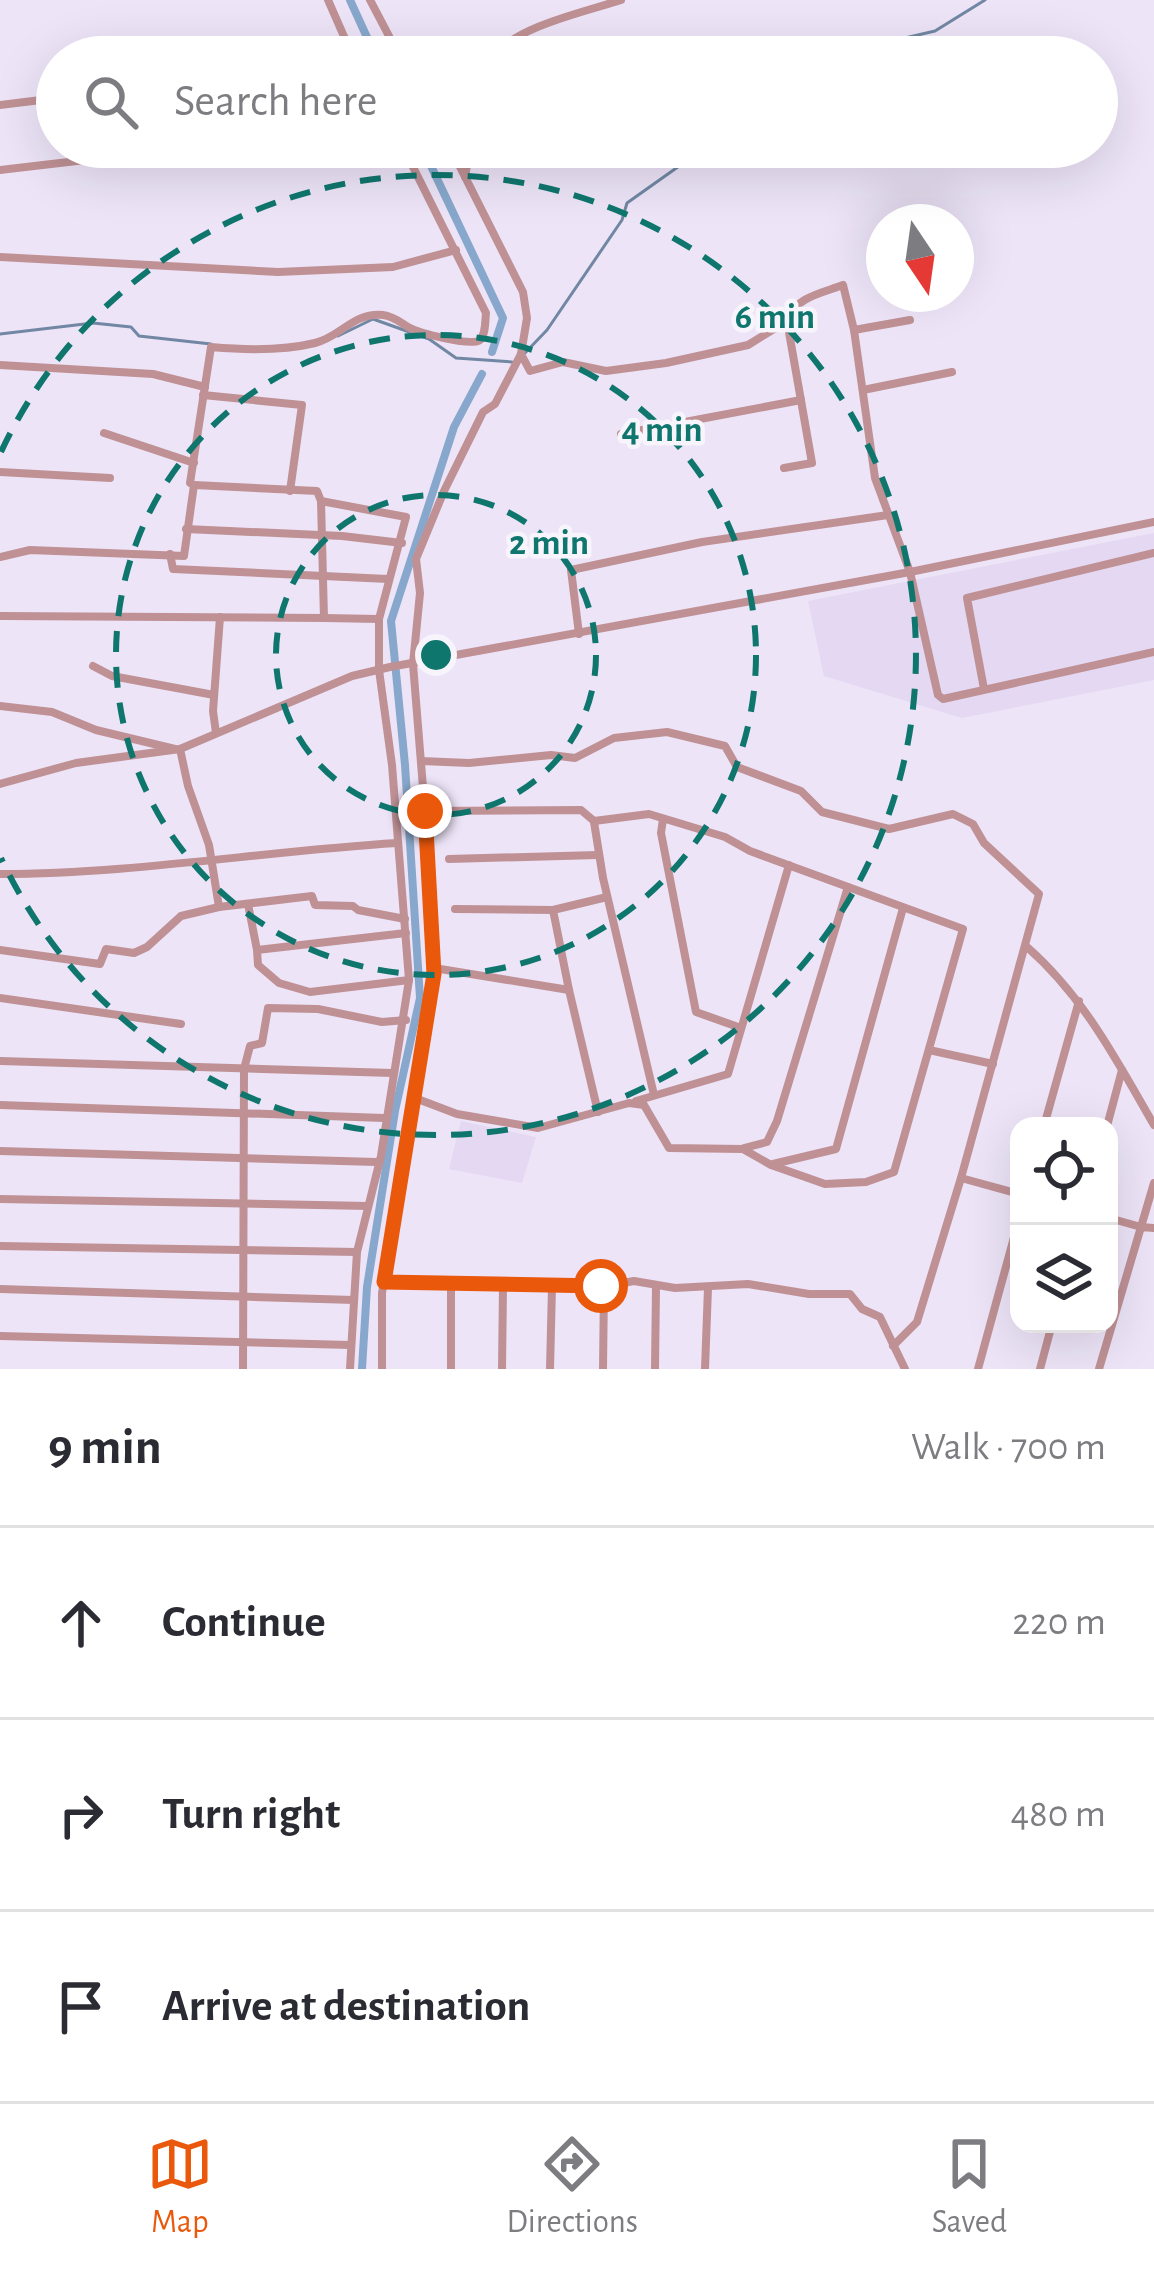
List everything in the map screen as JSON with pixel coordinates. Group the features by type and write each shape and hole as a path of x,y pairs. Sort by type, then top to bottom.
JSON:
{"street":[{"path":"328,0 344,36"},
{"path":"370,0 389,36"},
{"path":"521,36 621,0"},
{"path":"0,105 36,101"},
{"path":"0,170 36,166"},
{"path":"324,617 317,491 190,483 211,346 242,350 315,343 338,334 358,317 385,315 410,328 466,344 478,342 484,335 486,313 415,168"},
{"path":"382,1369 384,1282 434,968 421,761 409,664 419,593 416,559 443,491 483,412 495,404 521,354 526,318 523,292 460,168"},
{"path":"465,178 467,168"},
{"path":"0,257 278,272 392,267 456,250"},
{"path":"784,467 812,463 787,321 790,311 809,296 843,285 854,330 874,478 910,572 938,694 943,699 1154,652"},
{"path":"854,330 910,320"},
{"path":"521,354 530,371 563,362 606,371 748,345 787,321"},
{"path":"0,365 153,374 204,391 302,405 290,490"},
{"path":"863,390 952,372"},
{"path":"621,434 802,400"},
{"path":"104,433 194,463"},
{"path":"0,472 110,478"},
{"path":"0,557 30,550 184,556 194,485"},
{"path":"321,501 406,517 380,620 379,670 392,765 409,980 402,1043 357,1252 350,1369"},
{"path":"579,634 571,570 702,542 888,514"},
{"path":"0,784 76,763 178,750 352,676 390,667 910,572 1154,522"},
{"path":"186,529 402,543"},
{"path":"170,554 173,568 388,579"},
{"path":"985,689 968,598 1154,554"},
{"path":"0,616 380,620"},
{"path":"216,733 220,617"},
{"path":"93,666 112,676 214,695"},
{"path":"0,706 52,712 96,730 178,750"},
{"path":"421,761 575,758 614,738 667,732 725,746 737,767 801,791 822,812 889,830 953,814 973,824 1000,860 1039,894 917,1322 893,1346"},
{"path":"178,750 219,907"},
{"path":"425,811 581,810 594,821 654,1095"},
{"path":"594,821 649,814 725,837 789,866 963,929 894,1172 866,1182 825,1184 771,1165 743,1149"},
{"path":"663,819 661,832 696,1012 741,1028"},
{"path":"0,874 53,874 397,843"},
{"path":"448,860 598,855"},
{"path":"415,1098 457,1114 538,1128 728,1074 789,866"},
{"path":"629,1103 644,1105 669,1148 743,1149 767,1142 848,887"},
{"path":"0,950 100,964 106,949 134,953 181,916 312,896 315,905 352,906 404,919"},
{"path":"455,909 553,910 607,897"},
{"path":"248,904 258,965 279,983 310,992 409,980"},
{"path":"771,1165 836,1149 903,908"},
{"path":"553,910 598,1112"},
{"path":"257,950 406,933"},
{"path":"1026,946 1059,975 1078,1001 1154,1125"},
{"path":"434,968 569,990"},
{"path":"0,998 181,1024"},
{"path":"1047,1117 1078,1001"},
{"path":"243,1369 244,1069 250,1046 262,1043 268,1008 318,1009 382,1022 406,1020"},
{"path":"402,1043 424,1050"},
{"path":"929,1050 993,1064"},
{"path":"0,1061 392,1073"},
{"path":"1109,1117 1122,1070"},
{"path":"0,1106 385,1118"},
{"path":"0,1151 376,1162"},
{"path":"961,1178 1010,1192"},
{"path":"1100,1369 1154,1183"},
{"path":"0,1199 368,1206"},
{"path":"1118,1221 1154,1228"},
{"path":"978,1369 1017,1225"},
{"path":"0,1246 357,1252"},
{"path":"384,1282 604,1286 634,1281 656,1287 748,1284 809,1294 850,1294 862,1309 880,1317 905,1369"},
{"path":"502,1369 503,1285"},
{"path":"451,1286 451,1369"},
{"path":"550,1369 552,1286"},
{"path":"603,1369 604,1286"},
{"path":"655,1369 656,1287"},
{"path":"705,1369 708,1288"},
{"path":"0,1289 354,1300"},
{"path":"1040,1369 1050,1333"},
{"path":"0,1336 350,1345"}],"shaded area":[{"path":"1154,533 1154,680 962,718 824,676 808,601"},
{"path":"461,1121 536,1137 522,1183 449,1169"}],"waterway":[{"path":"350,0 366,36"},
{"path":"914,36 935,31 985,0"},
{"path":"432,168 503,318 492,352"},
{"path":"525,353 547,330 622,220 627,203 676,168"},
{"path":"338,336 373,319 429,339 456,358 512,362"},
{"path":"0,334 93,323 131,327 139,336 211,344"},
{"path":"362,1369 367,1287 395,1111 420,998 391,621 454,427 482,374"}],"route":[{"path":"425,811 434,974 384,1282 601,1286"}]}
